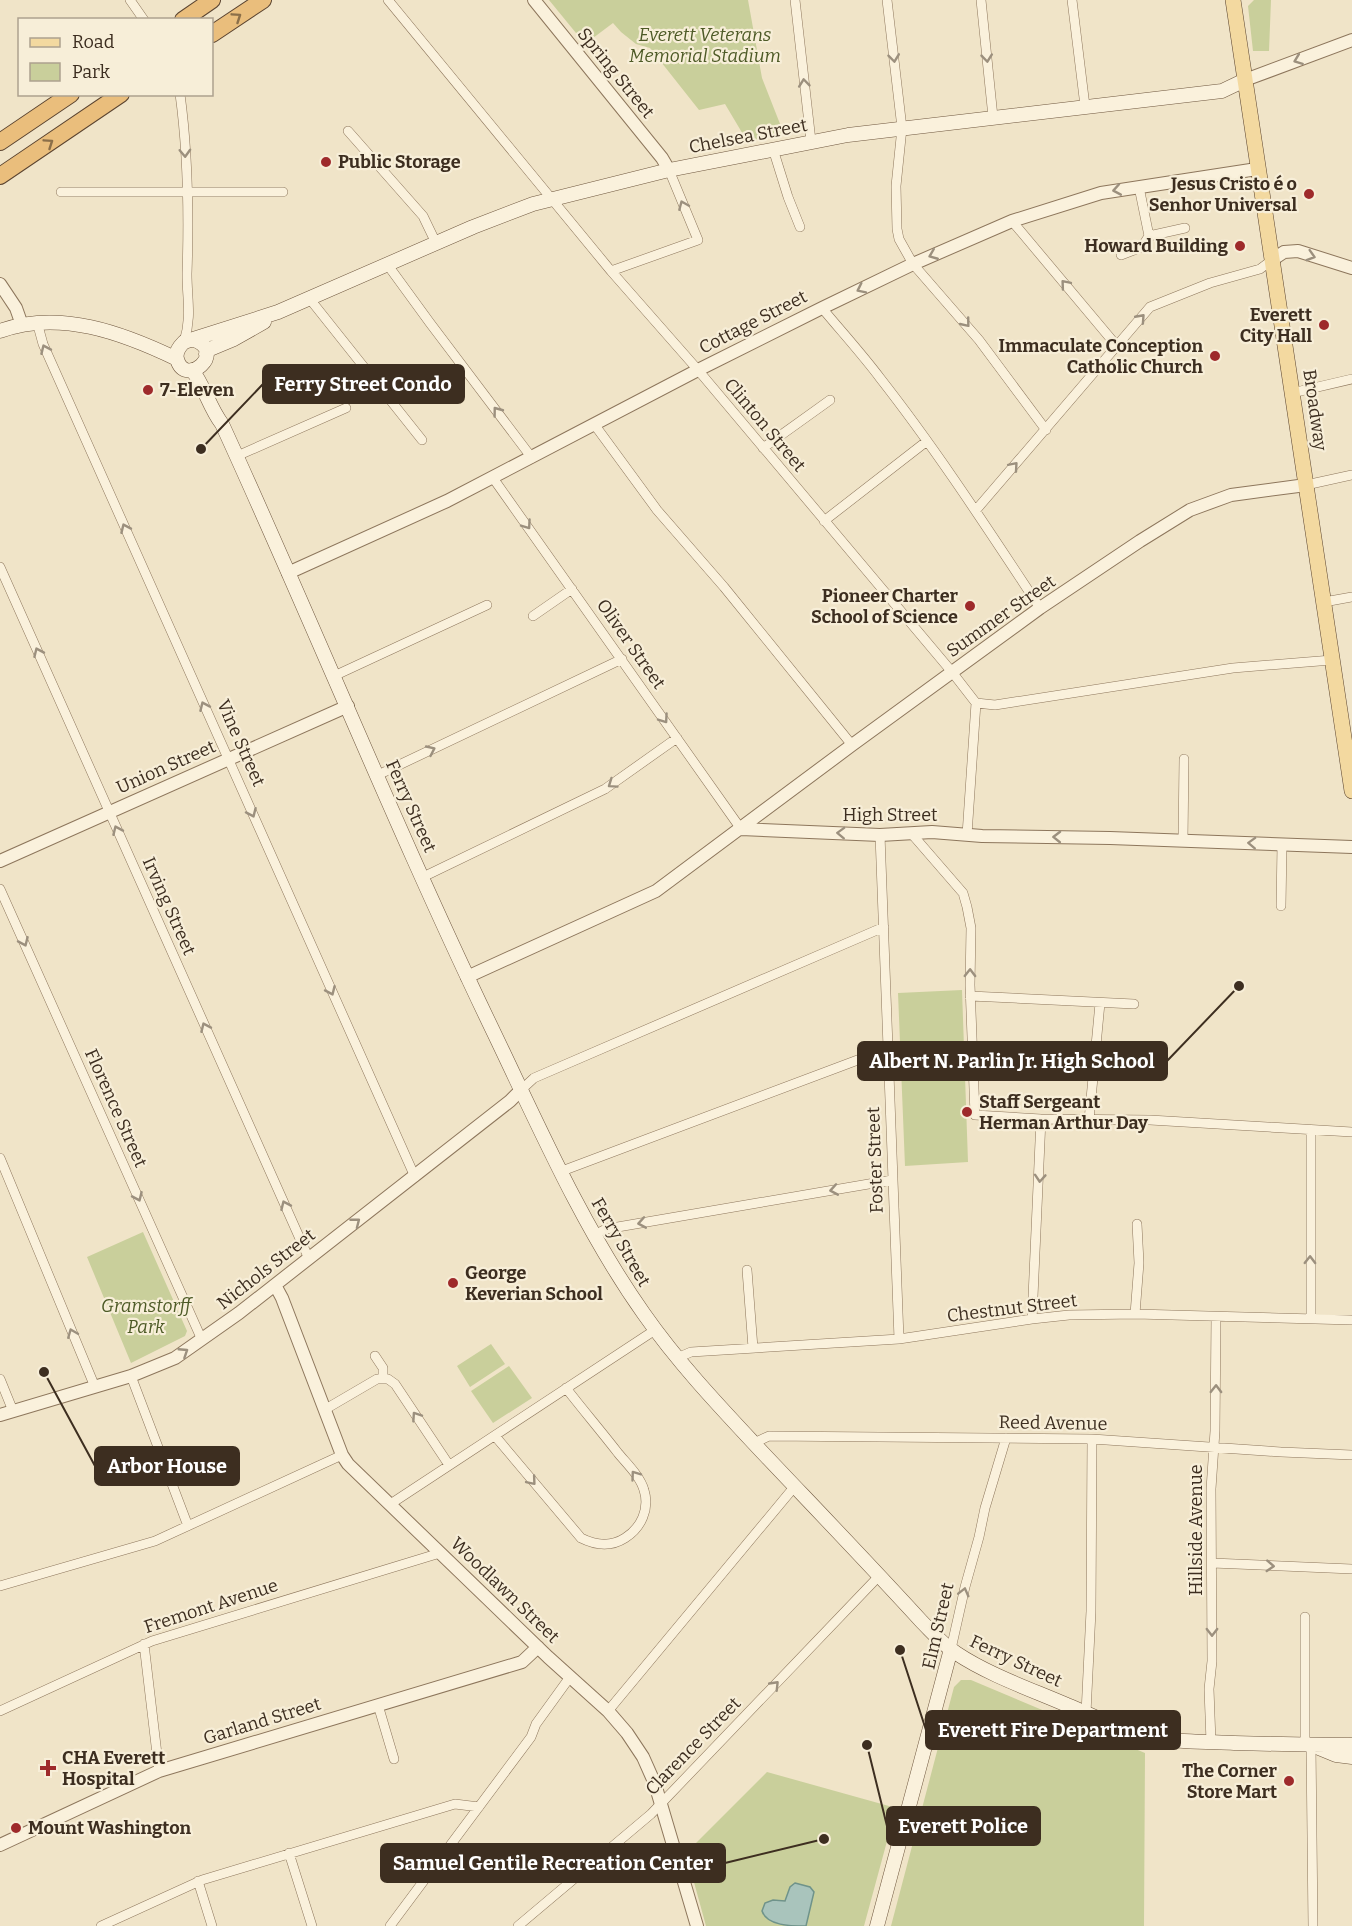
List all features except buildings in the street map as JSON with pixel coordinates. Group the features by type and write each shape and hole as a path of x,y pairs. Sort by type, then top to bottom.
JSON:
{"highway":[{"path":"186,18 212,0"},
{"path":"213,33 263,0"},
{"path":"0,142 68,96"},
{"path":"0,176 118,96"}],"main road":[{"name":"Broadway","path":"1233,0 1352,789"},
{"name":"Chelsea Street","path":"183,348 278,312 515,211 553,199 669,170 812,141 902,128 1222,91 1245,80"},
{"name":"Chelsea Street","path":"200,363 210,350 261,325 278,312"},
{"path":"0,332 37,322 86,326 139,341 183,348 202,345 200,363 182,367 183,348"},
{"name":"Ferry Street","path":"200,363 219,409 222,424 467,977 521,1090 594,1235 630,1293 677,1358 879,1576 951,1649 977,1665 1124,1729 1161,1739 1310,1746 1352,1745"},
{"name":"Elm Street","path":"877,1926 951,1649"},
{"name":"Ferry Street","path":"1310,1746 1336,1755 1352,1757"}],"street":[{"path":"130,0 143,18"},
{"name":"Clinton Street","path":"388,0 611,270 698,370 976,703"},
{"name":"Spring Street","path":"534,0 662,158 669,170"},
{"path":"795,0 812,141"},
{"path":"888,0 902,128 896,186 899,239 913,264 979,340 1046,430"},
{"path":"981,0 993,117"},
{"path":"1072,0 1085,106"},
{"path":"1245,80 1352,40"},
{"path":"180,96 187,192 190,321 183,348"},
{"path":"348,131 420,213 436,243"},
{"path":"773,149 800,227"},
{"name":"Cottage Street","path":"288,573 407,520 493,478 698,370 822,308 913,264 1012,221 1101,193 1257,169"},
{"path":"611,270 698,240 669,170"},
{"path":"1121,255 1142,247 1149,236 1139,187"},
{"path":"61,192 283,192"},
{"path":"1012,221 1116,345"},
{"path":"1149,236 1185,228"},
{"path":"975,510 1150,307 1210,283 1260,269 1284,252 1298,251 1352,268"},
{"path":"387,264 429,324 532,458"},
{"path":"0,284 16,308 22,325"},
{"path":"309,298 422,440"},
{"path":"822,308 881,379 927,441 1040,608"},
{"name":"Vine Street","path":"37,322 43,344 415,1177"},
{"path":"1292,393 1352,379"},
{"path":"763,448 830,400"},
{"path":"237,456 346,408"},
{"path":"594,424 657,510 724,587 852,745"},
{"path":"824,521 927,441"},
{"path":"1306,485 1352,476"},
{"name":"Oliver Street","path":"493,478 741,829"},
{"name":"Summer Street","path":"741,829 1040,608 1190,510 1231,495 1306,485"},
{"name":"Irving Street","path":"0,567 309,1259"},
{"path":"533,616 572,589"},
{"path":"1324,602 1352,597"},
{"path":"334,676 487,605"},
{"path":"378,775 622,659"},
{"path":"967,835 976,703 995,705 1233,668 1332,660"},
{"name":"Union Street","path":"0,861 348,706"},
{"path":"423,877 605,789 677,738"},
{"path":"1183,841 1184,759"},
{"path":"467,977 656,891 741,829"},
{"name":"High Street","path":"741,829 879,835 932,832 1352,847"},
{"path":"911,833 963,893 970,928 970,996 975,1115 1041,1119 1150,1120 1352,1132"},
{"name":"Foster Street","path":"879,835 899,1339"},
{"path":"1281,906 1282,845"},
{"name":"Florence Street","path":"0,889 202,1340"},
{"path":"521,1090 534,1078 884,927"},
{"path":"970,996 1134,1004"},
{"path":"1089,1120 1100,1003"},
{"path":"562,1171 887,1049"},
{"name":"Nichols Street","path":"0,1414 131,1376 167,1362 202,1340 309,1259 415,1177 521,1090"},
{"path":"1032,1319 1041,1119"},
{"path":"1311,1130 1311,1318"},
{"path":"0,1158 95,1387"},
{"path":"594,1235 612,1228 892,1180"},
{"path":"1135,1314 1139,1263 1137,1224"},
{"path":"747,1270 753,1348"},
{"name":"Woodlawn Street","path":"275,1285 342,1455 352,1469 608,1711 638,1749 652,1775 697,1926"},
{"name":"Chestnut Street","path":"677,1358 691,1352 899,1339 1032,1319 1135,1314 1352,1320"},
{"name":"Hillside Avenue","path":"1211,1742 1209,1689 1212,1661 1216,1317"},
{"path":"389,1504 655,1330"},
{"path":"375,1356 382,1367 383,1378"},
{"path":"131,1376 188,1526"},
{"path":"324,1410 376,1380 383,1378 390,1380 395,1384 448,1465"},
{"path":"0,1379 13,1411"},
{"path":"495,1436 581,1538 600,1544 613,1544 625,1538 635,1529 645,1512 644,1488 566,1388"},
{"name":"Reed Avenue","path":"754,1443 769,1436 1092,1439 1352,1455"},
{"name":"Elm Street","path":"951,1649 985,1508 1006,1438"},
{"path":"1086,1713 1092,1611 1092,1439"},
{"path":"0,1586 149,1543 342,1455"},
{"path":"608,1711 795,1486"},
{"name":"Fremont Avenue","path":"0,1711 144,1644 182,1630 440,1553"},
{"path":"1212,1563 1352,1569"},
{"name":"Clarence Street","path":"518,1926 650,1815 879,1576"},
{"path":"1305,1617 1313,1926"},
{"path":"144,1644 159,1771"},
{"name":"Garland Street","path":"0,1845 159,1771 522,1662 538,1647"},
{"path":"390,1926 531,1737 536,1724 570,1677"},
{"path":"378,1705 394,1759"},
{"path":"107,1925 198,1881 457,1803 479,1807"},
{"path":"289,1853 312,1926"},
{"path":"198,1881 212,1926"}],"green space":[{"name":"Everett Veterans Memorial Stadium","path":"549,0 748,0 762,78 784,134 747,141 725,104 699,110 650,48 636,44 613,23 585,44"},
{"path":"1254,0 1271,0 1269,51 1253,51 1248,6"},
{"path":"962,990 968,1162 905,1166 898,993"},
{"name":"Gramstorff Park","path":"143,1232 187,1331 185,1336 131,1363 87,1257"},
{"path":"491,1344 505,1364 470,1387 457,1366"},
{"path":"509,1366 532,1398 493,1423 471,1391"},
{"path":"961,1680 971,1680 1145,1753 1144,1926 891,1926 954,1687"},
{"path":"767,1772 896,1808 864,1926 706,1926 686,1853"}],"water":[{"path":"795,1883 810,1887 814,1892 806,1926 780,1924 769,1920 762,1911 765,1903 773,1900 785,1901 790,1887"}],"place":[{"name":"Public Storage","path":"326,162"},
{"name":"Jesus Cristo é o Senhor Universal","path":"1309,194"},
{"name":"Howard Building","path":"1240,246"},
{"name":"Everett City Hall","path":"1324,325"},
{"name":"Immaculate Conception Catholic Church","path":"1215,356"},
{"name":"7-Eleven","path":"148,390"},
{"name":"Ferry Street Condo","path":"201,449"},
{"name":"Pioneer Charter School of Science","path":"970,606"},
{"name":"Albert N. Parlin Jr. High School","path":"1239,986"},
{"name":"Staff Sergeant Herman Arthur Day","path":"967,1112"},
{"name":"George Keverian School","path":"453,1283"},
{"name":"Arbor House","path":"44,1372"},
{"name":"Everett Fire Department","path":"900,1650"},
{"name":"Everett Police","path":"867,1745"},
{"name":"CHA Everett Hospital","path":"48,1768"},
{"name":"The Corner Store Mart","path":"1289,1781"},
{"name":"Mount Washington","path":"16,1828"},
{"name":"Samuel Gentile Recreation Center","path":"824,1839"}]}
